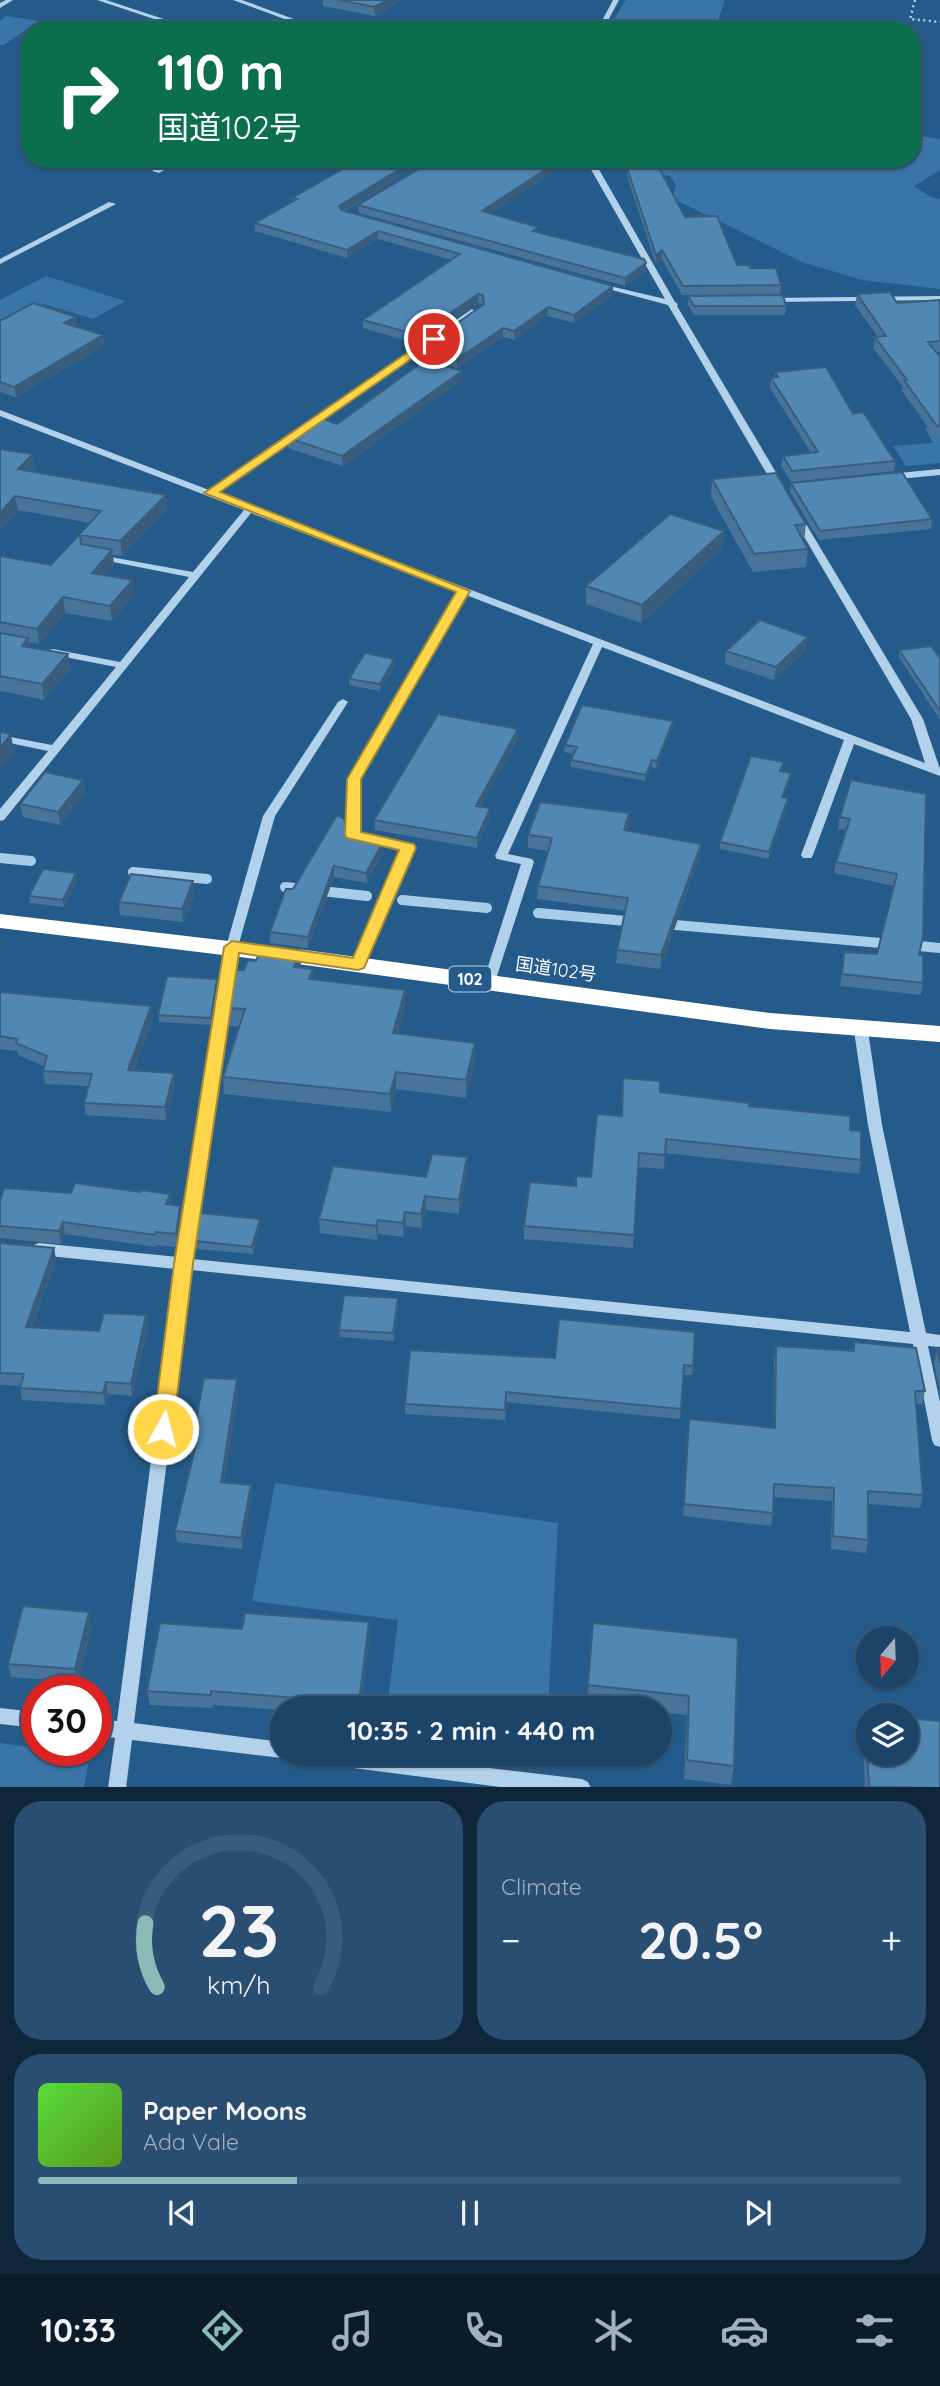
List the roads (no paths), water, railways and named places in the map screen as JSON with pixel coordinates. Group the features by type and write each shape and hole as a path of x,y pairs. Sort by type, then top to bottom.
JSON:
{"highway":[{"name":"国道102号","path":"0,921 232,947 722,1015 861,1031 940,1034"}],"street":[{"path":"0,6 10,0"},
{"path":"100,0 166,21"},
{"path":"236,0 296,21"},
{"path":"604,21 615,0"},
{"path":"156,171 162,168"},
{"path":"594,168 713,376 788,500"},
{"path":"0,262 112,204"},
{"path":"582,281 673,302 686,300"},
{"path":"755,300 940,298"},
{"path":"211,493 479,308"},
{"path":"0,413 937,772"},
{"path":"874,479 940,472"},
{"path":"781,488 794,487"},
{"path":"0,817 250,508"},
{"path":"794,512 917,719 937,772"},
{"path":"88,554 194,575"},
{"path":"358,964 408,848 353,835 354,779 463,591"},
{"path":"489,982 528,862 501,856 599,643"},
{"path":"40,650 121,665"},
{"path":"117,1787 184,1264 232,947 269,816 343,702"},
{"path":"0,738 55,748"},
{"path":"807,855 850,740"},
{"path":"861,1031 875,1125 940,1440"},
{"path":"26,1248 940,1341"},
{"path":"0,1716 21,1718"},
{"path":"112,1729 270,1749"},
{"path":"407,1766 582,1787"}],"waterway":[{"path":"0,858 31,861"},
{"path":"133,872 207,879"},
{"path":"285,887 367,896"},
{"path":"402,900 487,908"},
{"path":"538,913 637,922"},
{"path":"664,924 892,944"},
{"path":"908,945 940,948"}]}
